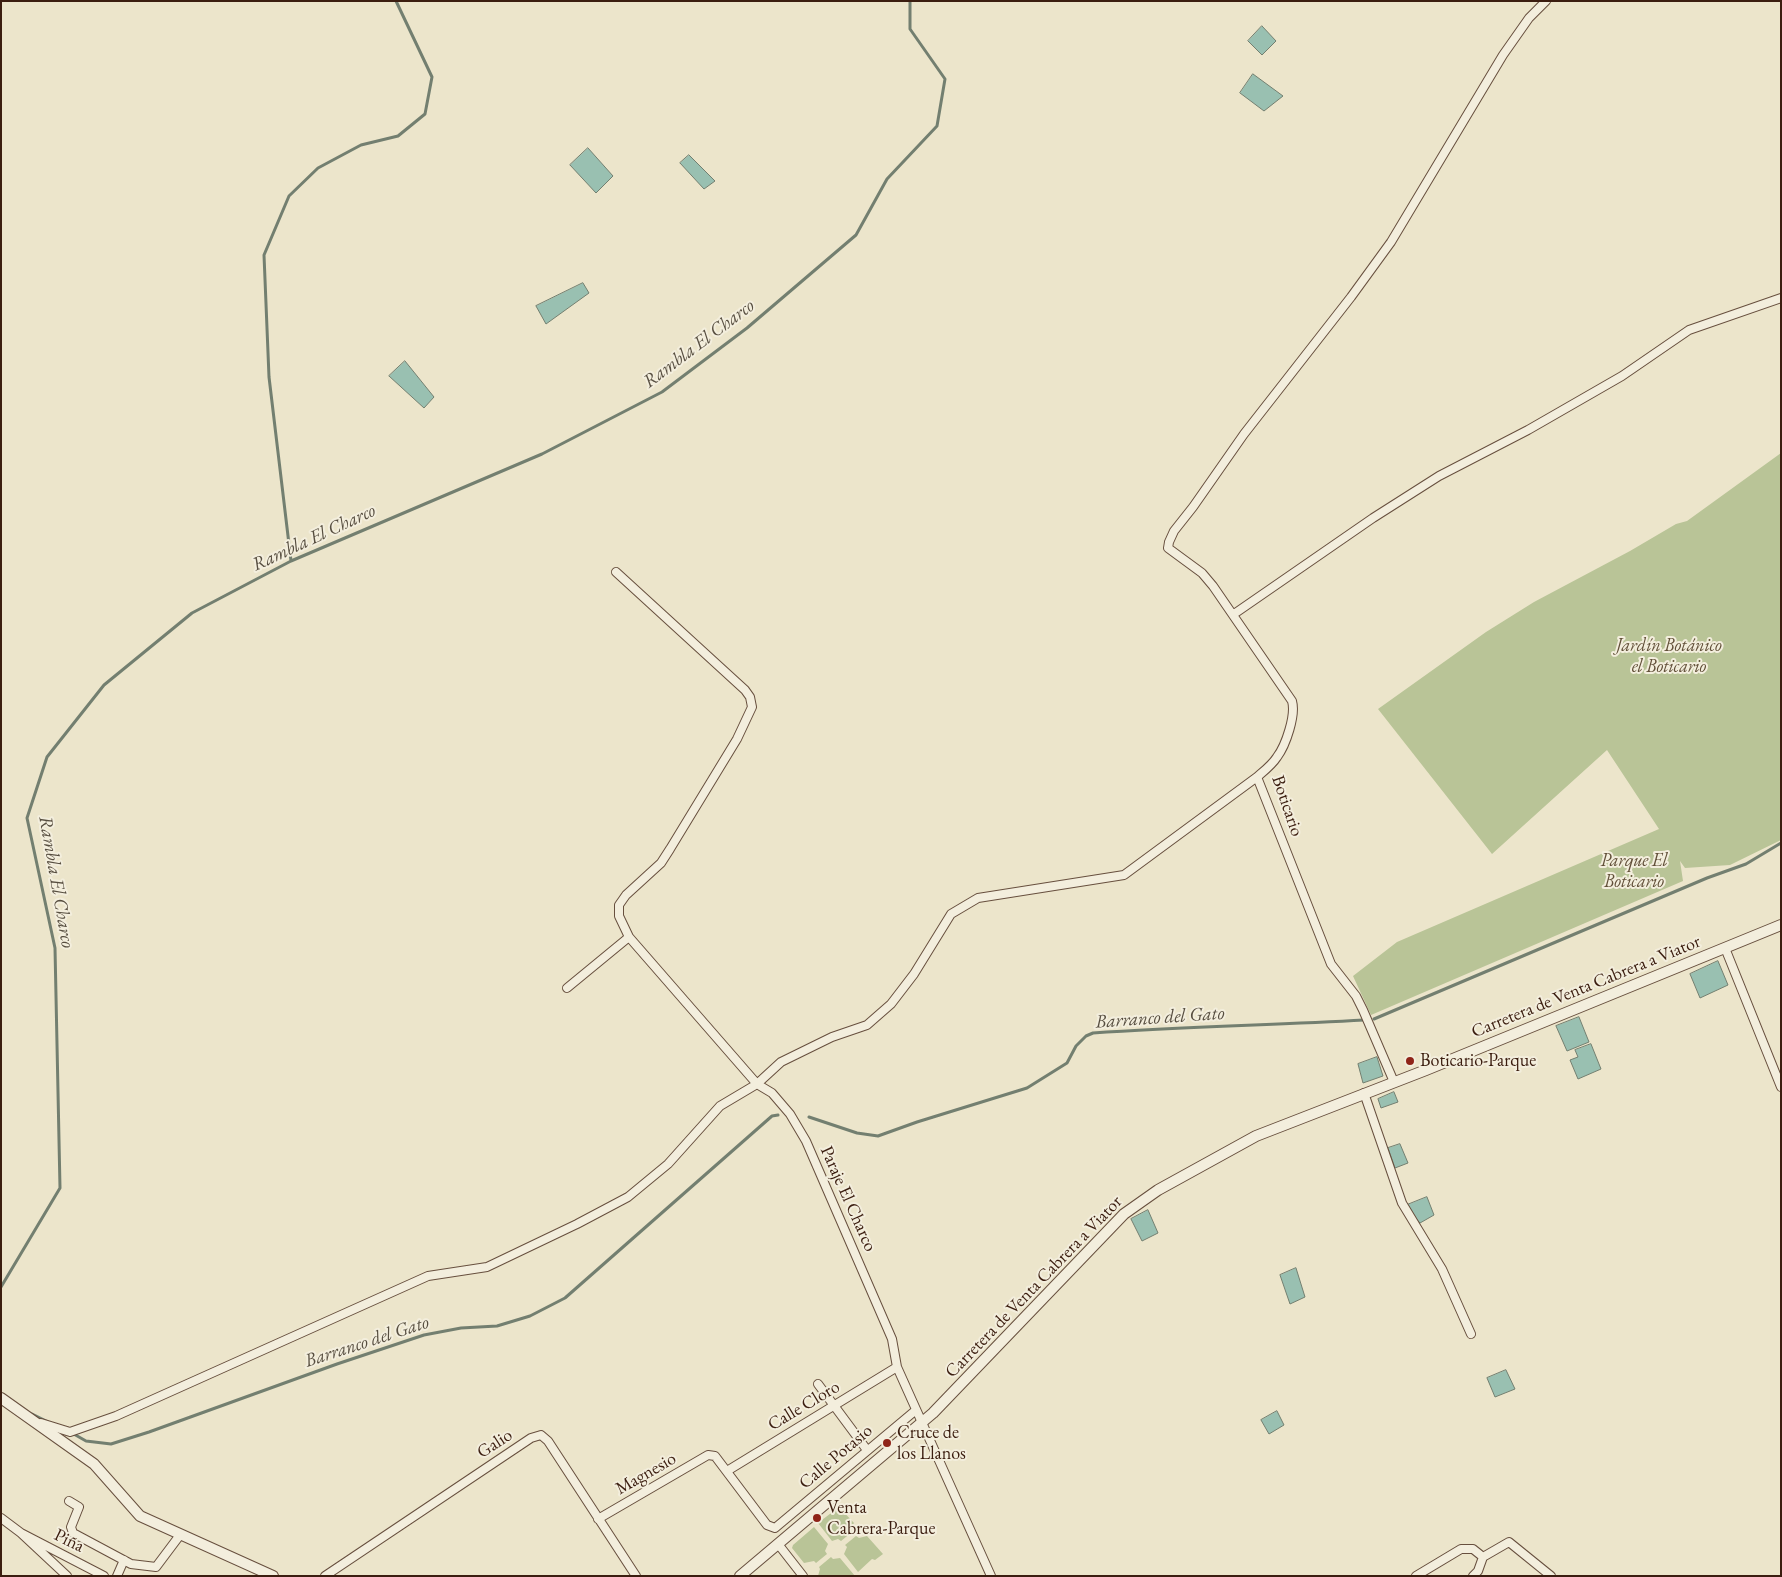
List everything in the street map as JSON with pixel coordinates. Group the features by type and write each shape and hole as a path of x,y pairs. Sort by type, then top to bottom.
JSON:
{"street":[{"name":"Boticario","path":"1394,1082 1364,1010 1332,964 1257,777 1280,753 1294,715 1292,701 1214,586 1202,573 1168,548 1174,531 1244,434 1352,297 1391,242 1502,55 1529,18 1546,1"},
{"path":"1234,614 1373,518 1439,476 1528,430 1622,376 1689,330 1781,298"},
{"name":"Paraje El Charco","path":"616,572 745,690 750,697 752,707 737,739 670,849 661,863 626,894 619,905 619,916 630,937 757,1084 772,1093 790,1114 802,1133 892,1339 897,1367 991,1576"},
{"path":"36,1422 70,1432 116,1416 428,1276 487,1267 577,1224 628,1197 668,1164 720,1106 757,1084 781,1062 832,1038 867,1025 891,1004 914,974 951,914 978,898 1124,875 1257,777"},
{"name":"Carretera de Venta Cabrera a Viator","path":"740,1576 922,1423 1124,1214 1158,1190 1256,1136 1781,925"},
{"path":"567,988 630,937"},
{"path":"1725,948 1781,1087"},
{"path":"1364,1093 1402,1203 1442,1269 1471,1334"},
{"name":"Calle Cloro","path":"727,1471 897,1367"},
{"path":"818,1384 867,1450"},
{"path":"1,1398 94,1464 140,1516 273,1576"},
{"name":"Calle Potasio","path":"727,1471 767,1525 775,1528 916,1410"},
{"name":"Galio","path":"325,1576 531,1438 541,1435 548,1441 636,1576"},
{"name":"Magnesio","path":"598,1519 708,1455 714,1456 727,1471"},
{"path":"69,1501 79,1507 71,1527 73,1533 131,1564 156,1567 180,1534"},
{"path":"1,1518 21,1533 67,1576"},
{"name":"Piña","path":"21,1533 104,1576"},
{"path":"1473,1576 1478,1571 1483,1556 1509,1542 1551,1576"},
{"path":"778,1544 803,1576"},
{"path":"1416,1576 1461,1549 1473,1549 1483,1556"},
{"path":"117,1576 124,1560"}],"green space":[{"name":"Jardín Botánico el Boticario","path":"1781,453 1781,840 1730,865 1685,868 1680,861 1683,881 1371,1015 1353,976 1397,942 1659,829 1607,750 1492,854 1378,709 1486,632 1534,602 1630,551 1676,524 1687,521"},
{"path":"839,1507 854,1523 850,1529 852,1532 841,1541 838,1539 832,1541 818,1523"},
{"path":"814,1527 828,1544 825,1551 827,1554 816,1563 814,1561 804,1563 792,1548"},
{"path":"856,1536 859,1538 867,1536 883,1554 875,1560 872,1559 858,1572 844,1554 847,1547 845,1545"},
{"path":"831,1557 833,1559 840,1558 855,1576 818,1576 819,1567"}],"shaded area":[{"path":"1262,26 1276,41 1262,55 1248,41"},
{"path":"1253,74 1283,96 1264,111 1240,93"},
{"path":"588,148 613,176 596,193 570,165"},
{"path":"689,155 715,181 704,189 680,163"},
{"path":"583,283 589,293 546,324 536,306"},
{"path":"405,361 434,397 424,408 389,376"},
{"path":"1718,961 1728,985 1700,998 1690,974"},
{"path":"1579,1017 1589,1042 1567,1051 1556,1026"},
{"path":"1591,1044 1601,1069 1578,1079 1570,1060 1578,1057 1575,1050"},
{"path":"1377,1057 1383,1076 1363,1083 1358,1064"},
{"path":"1394,1092 1398,1102 1381,1108 1378,1099"},
{"path":"1400,1144 1408,1163 1395,1168 1388,1148"},
{"path":"1427,1197 1434,1215 1420,1223 1407,1205"},
{"path":"1148,1210 1158,1233 1142,1241 1131,1219"},
{"path":"1296,1268 1305,1297 1290,1304 1280,1275"},
{"path":"1506,1370 1515,1389 1495,1397 1487,1378"},
{"path":"1277,1411 1284,1425 1269,1434 1261,1420"}],"waterway":[{"path":"291,561 269,377 264,255 289,196 318,168 361,145 398,136 425,114 432,77 396,1"},
{"name":"Rambla El Charco","path":"1,1287 60,1188 55,948 27,818 47,757 104,685 192,613 291,561 542,454 662,392 747,328 856,235 887,179 937,126 945,79 910,29 910,1"},
{"name":"Barranco del Gato","path":"1374,1019 1707,878 1746,864 1781,843"},
{"name":"Barranco del Gato","path":"809,1117 857,1133 878,1136 1027,1088 1067,1063 1076,1046 1086,1036 1093,1033 1364,1020"},
{"name":"Barranco del Gato","path":"72,1433 86,1441 111,1444 424,1335 461,1328 497,1326 530,1316 565,1298 772,1116 778,1115"},
{"name":"Barranco del Gato","path":"32,1414 46,1421"}],"place":[{"name":"Boticario-Parque","path":"1410,1061"},
{"name":"Cruce de los Llanos","path":"887,1443"},
{"name":"Venta Cabrera-Parque","path":"817,1518"}],"park label":[{"name":"Parque El Boticario","path":"1634,871"}]}
